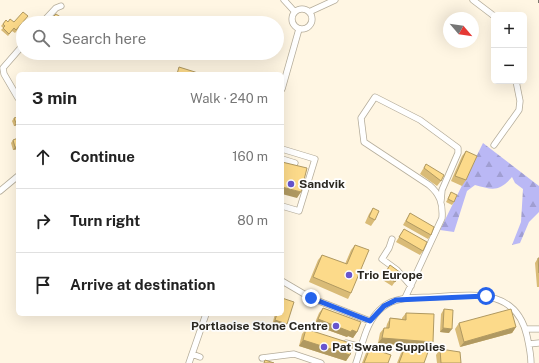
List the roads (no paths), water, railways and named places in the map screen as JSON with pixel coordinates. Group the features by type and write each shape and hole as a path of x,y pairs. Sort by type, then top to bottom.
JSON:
{"street":[{"path":"284,0 295,12"},
{"path":"309,12 335,0"},
{"path":"473,0 491,14"},
{"path":"47,16 61,6"},
{"path":"304,9 309,12 312,18 310,25 306,29 299,29 292,23 292,17 295,12 304,9"},
{"path":"284,82 299,29"},
{"path":"16,52 3,68 4,74 16,95"},
{"path":"494,145 519,110 520,101 517,84"},
{"path":"405,298 442,218 442,190 458,153 458,148 420,120 375,97 361,118 364,142 392,159 429,185 436,191 441,201"},
{"path":"284,150 315,159 313,169 298,211 284,207"},
{"path":"284,160 293,162 294,153"},
{"path":"0,191 16,178"},
{"path":"392,239 389,248 382,259 397,270 411,286"},
{"path":"284,282 311,298 370,321"},
{"path":"356,363 370,321 384,306 405,298 486,296 509,305 519,314 526,329 531,363"},
{"path":"190,363 205,316"},
{"path":"526,329 539,329"},
{"path":"337,340 361,347"},
{"path":"529,344 539,343"},
{"path":"192,354 200,356"},
{"path":"262,358 294,354 321,363"}],"place":[{"name":"Sandvik","path":"291,184"},
{"name":"Trio Europe","path":"349,275"},
{"name":"Portlaoise Stone Centre","path":"336,326"},
{"name":"Pat Swane Supplies","path":"324,347"}]}
